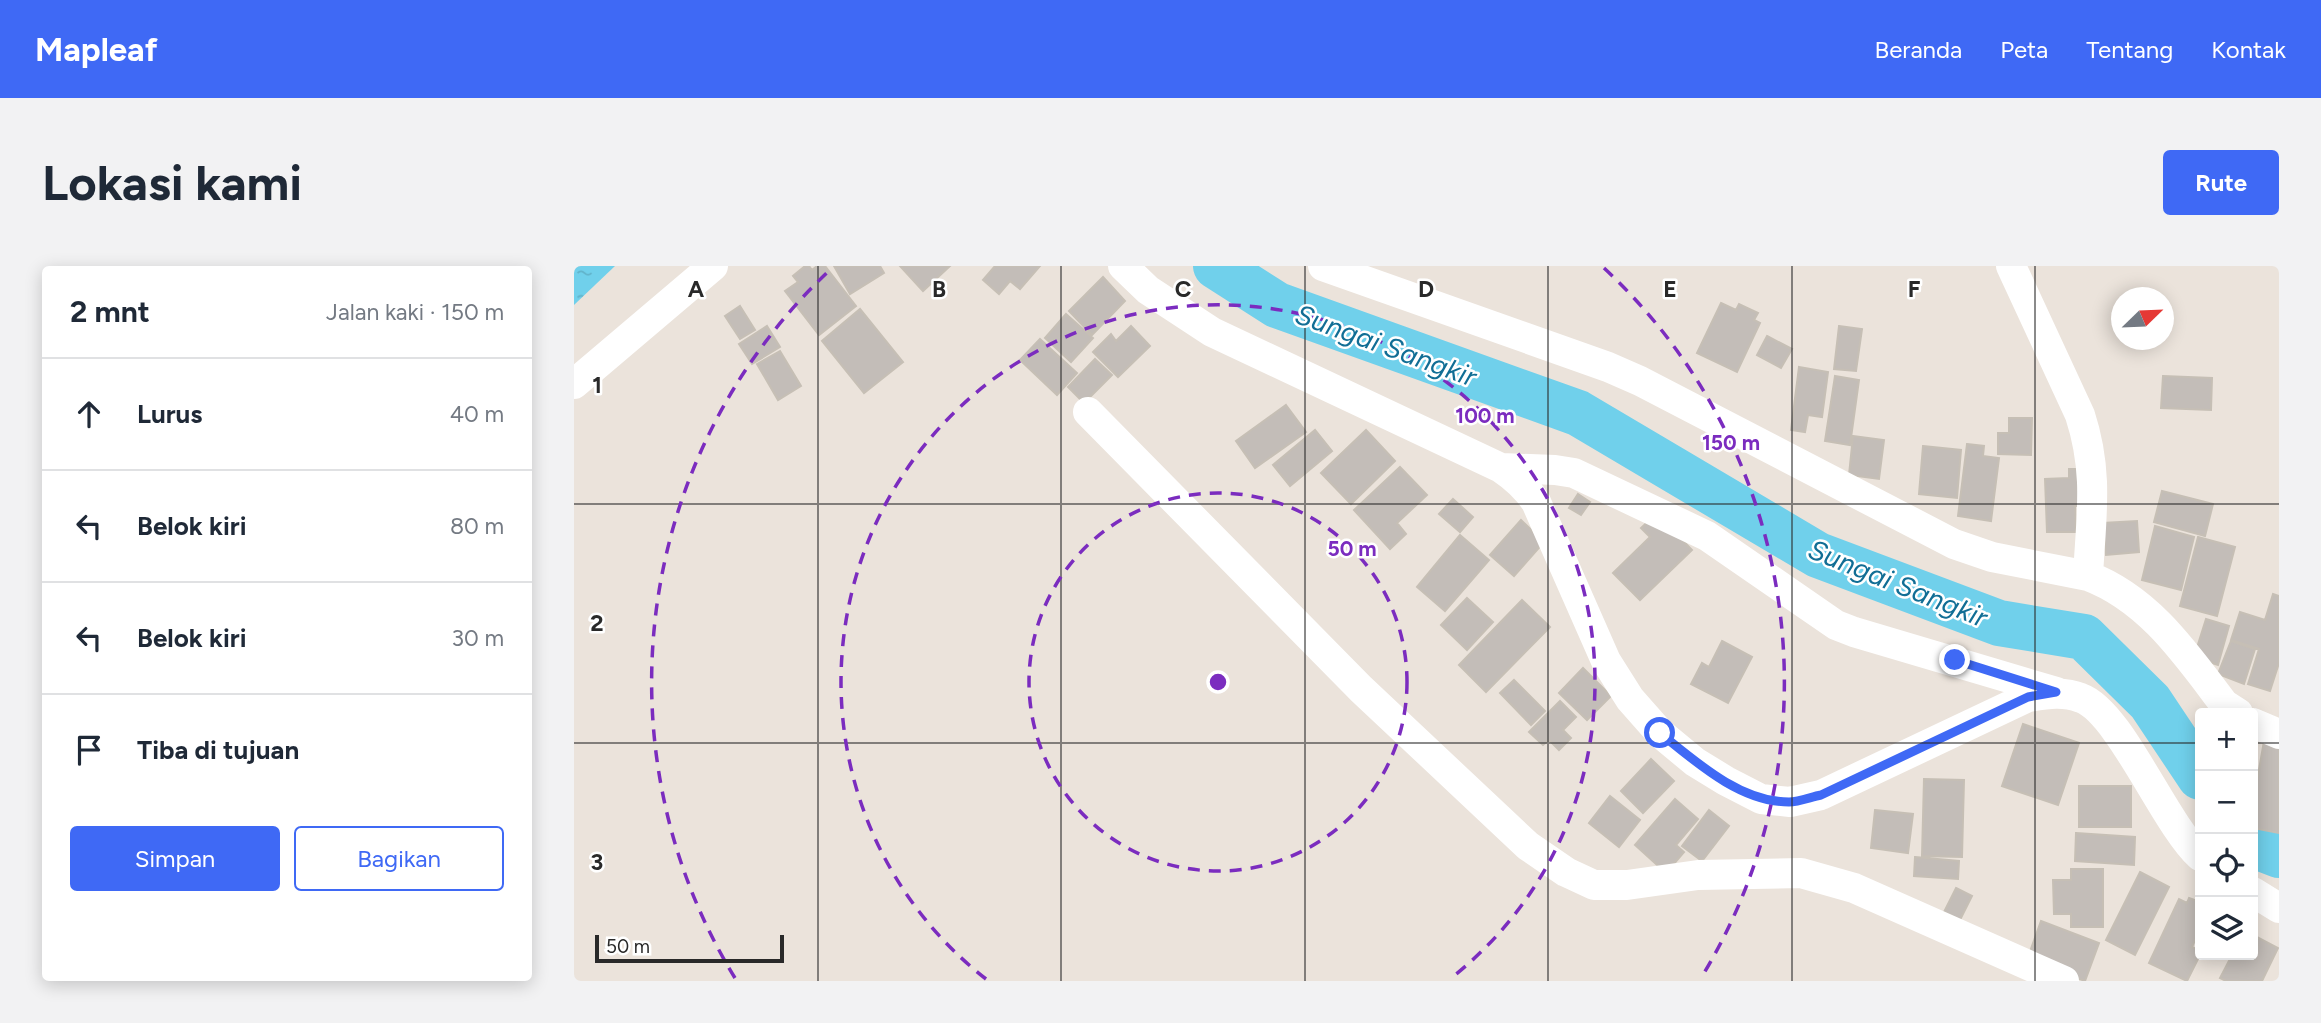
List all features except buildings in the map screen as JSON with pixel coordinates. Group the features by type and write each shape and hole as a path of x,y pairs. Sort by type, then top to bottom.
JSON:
{"street":[{"path":"574,384 713,266"},
{"path":"1123,266 1148,290 1213,332 1501,468 1525,487 1536,502 1606,661 1630,699 1660,733 1695,762 1726,782 1761,799 1790,802 1821,795 2028,697 2056,692"},
{"path":"1323,266 1608,367 1640,381 1954,544 1992,557 2088,576 2119,590 2156,620 2224,704 2230,708"},
{"path":"2011,266 2080,415 2088,439 2093,483 2088,576"},
{"path":"1088,412 1361,689 1528,846 1566,872 1594,885 1627,885 1698,875 1801,873 1854,888 2064,981"},
{"path":"1501,468 1574,473 1707,536 1836,625 2083,698 2105,714 2195,850"},
{"path":"2258,725 2279,734"},
{"path":"2258,895 2279,908"}],"water":[{"path":"574,266 615,266 574,305"}],"waterway":[{"name":"Sungai Sangkir","path":"1216,266 1277,305 1578,413 1818,555 1999,623 2084,637 2150,702 2196,771"},
{"name":"Sungai Sangkir","path":"2258,847 2279,855"}],"route":[{"path":"1660,733 1695,762 1726,782 1761,799 1790,802 1821,795 2028,697 2056,692 1955,660"}]}
